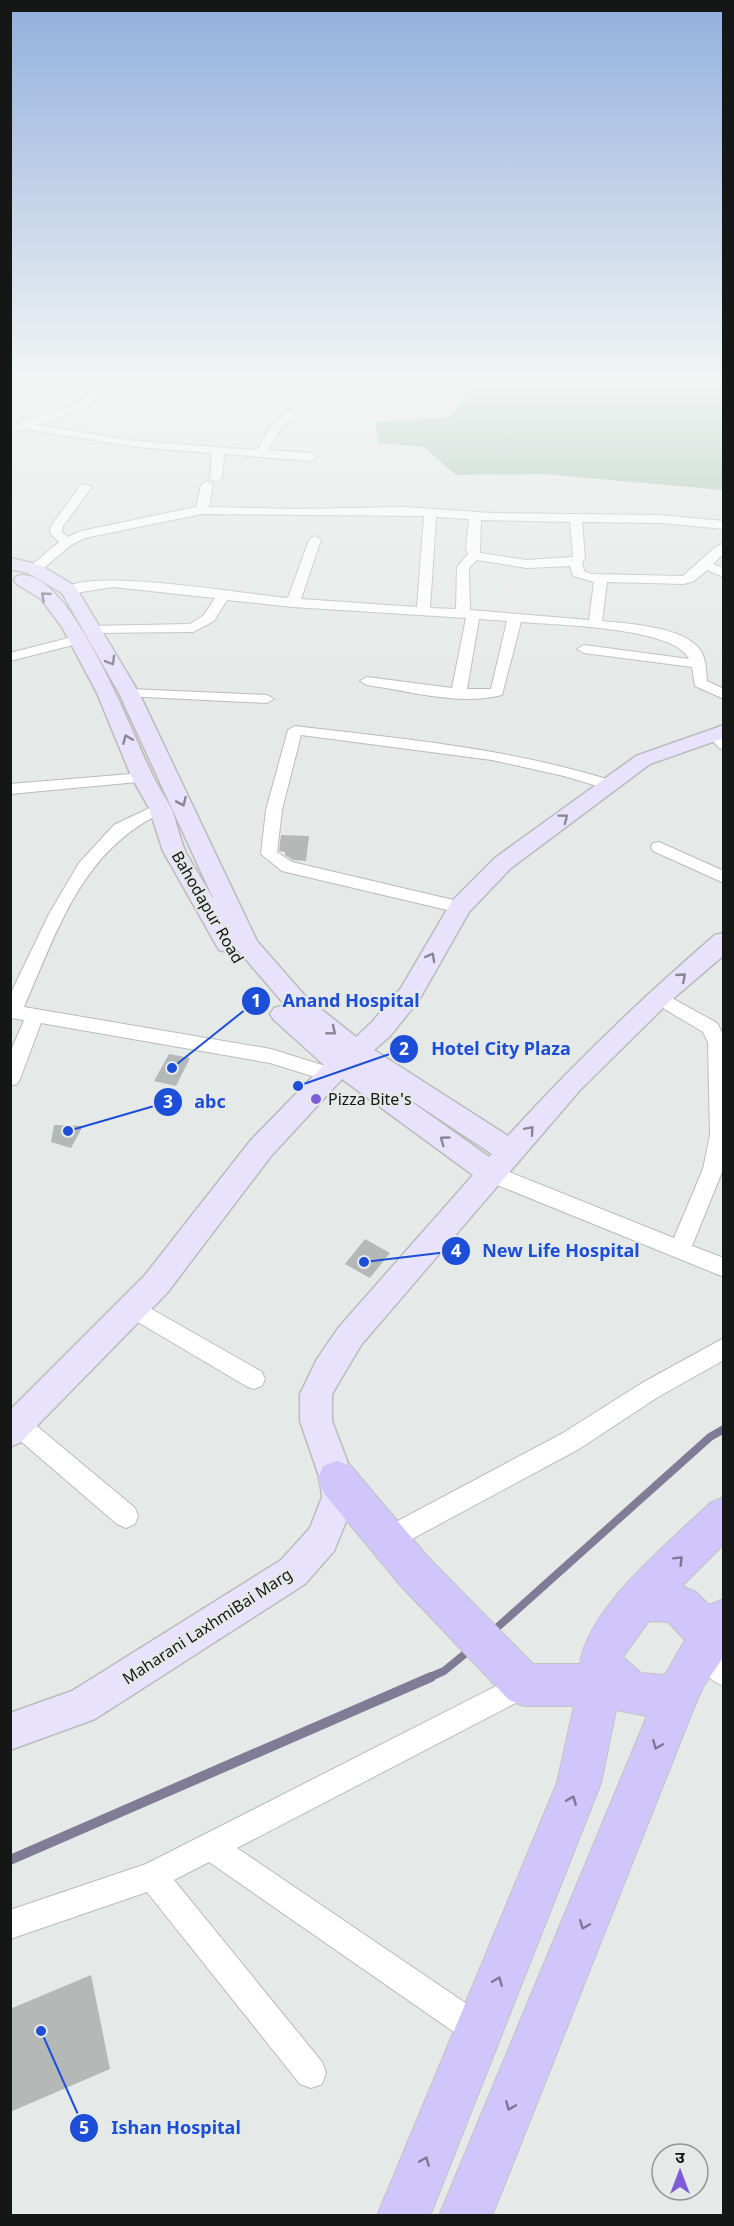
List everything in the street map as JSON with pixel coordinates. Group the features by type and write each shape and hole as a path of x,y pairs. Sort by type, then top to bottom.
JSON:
{"main road":[{"path":"10,562 34,570 69,590 84,634 129,693 247,945 297,1003 341,1063"},
{"name":"Bahodapur Road","path":"10,576 23,579 48,595 71,627 84,634 106,693 143,778 160,808 174,851 237,961 278,1009 341,1063 501,1163"},
{"path":"14,1428 134,1308 213,1213 261,1148 341,1063 381,1029 410,994 459,907 504,863 607,784 643,760 720,736"},
{"name":"Maharani LaxhmiBai Marg","path":"10,1732 82,1706 293,1572 322,1539 339,1497 337,1479 316,1421 316,1394 328,1369 350,1336 571,1083 659,997 723,941"},
{"path":"337,1479 388,1539 524,1685 609,1677 639,1695 677,1697"},
{"path":"403,2216 579,1783 609,1677 613,1633 638,1602 723,1516"},
{"path":"465,2216 677,1697 688,1672 714,1647 683,1604 660,1598 638,1602"}],"street":[{"path":"202,510 210,485"},
{"path":"67,542 56,532 57,526 86,487"},
{"path":"34,570 67,542 121,525 202,510 297,513 388,511 475,517 661,519 721,526"},
{"path":"423,613 430,513"},
{"path":"475,517 472,548 475,555 494,561 575,561 581,554 575,518"},
{"path":"293,603 315,540"},
{"path":"575,561 581,576 601,579 688,580 693,578 703,564 723,547"},
{"path":"459,692 468,616 464,567 475,555"},
{"path":"703,564 723,573"},
{"path":"595,624 601,579"},
{"path":"69,590 113,583 293,603 595,624 665,634 692,650 699,664 700,683 723,695"},
{"path":"10,657 84,634 193,628 208,618 223,596"},
{"path":"368,681 459,692 486,694 497,692 515,618"},
{"path":"584,649 699,664"},
{"path":"129,693 267,699"},
{"path":"459,907 306,868 288,867 269,854 274,810 295,730 522,762 582,775 607,784"},
{"path":"10,789 143,778"},
{"path":"160,808 120,829 88,863 68,895 12,1010 271,1056 341,1063"},
{"path":"659,847 723,878"},
{"path":"659,997 710,1028 717,1042 719,1160 679,1251"},
{"path":"10,1079 35,1014"},
{"path":"501,1163 679,1251 723,1268"},
{"path":"134,1308 254,1379"},
{"path":"388,1539 571,1441 650,1390 723,1348"},
{"path":"14,1428 126,1516"},
{"path":"10,1925 152,1876 524,1685"},
{"path":"210,1846 478,2030"},
{"path":"152,1876 231,1978 311,2073"}],"green space":[{"path":"665,485 723,485 723,490"}],"building":[{"path":"281,835 309,836 306,861 293,860 285,855 285,852 279,851"},
{"path":"169,1054 190,1058 176,1086 154,1081"},
{"path":"54,1125 83,1126 71,1148 51,1142"},
{"path":"365,1239 390,1253 370,1278 345,1264"},
{"path":"91,1975 110,2069 10,2112 10,2009"}],"waterway":[{"path":"491,1633 710,1437 724,1429"},
{"path":"428,1678 444,1671 471,1649"},
{"path":"10,1860 431,1677"}],"place":[{"name":"Anand Hospital","path":"172,1068"},
{"name":"Hotel City Plaza","path":"298,1086"},
{"name":"Pizza Bite's","path":"316,1099"},
{"name":"abc","path":"68,1131"},
{"name":"New Life Hospital","path":"364,1262"},
{"name":"Ishan Hospital","path":"41,2031"}]}
